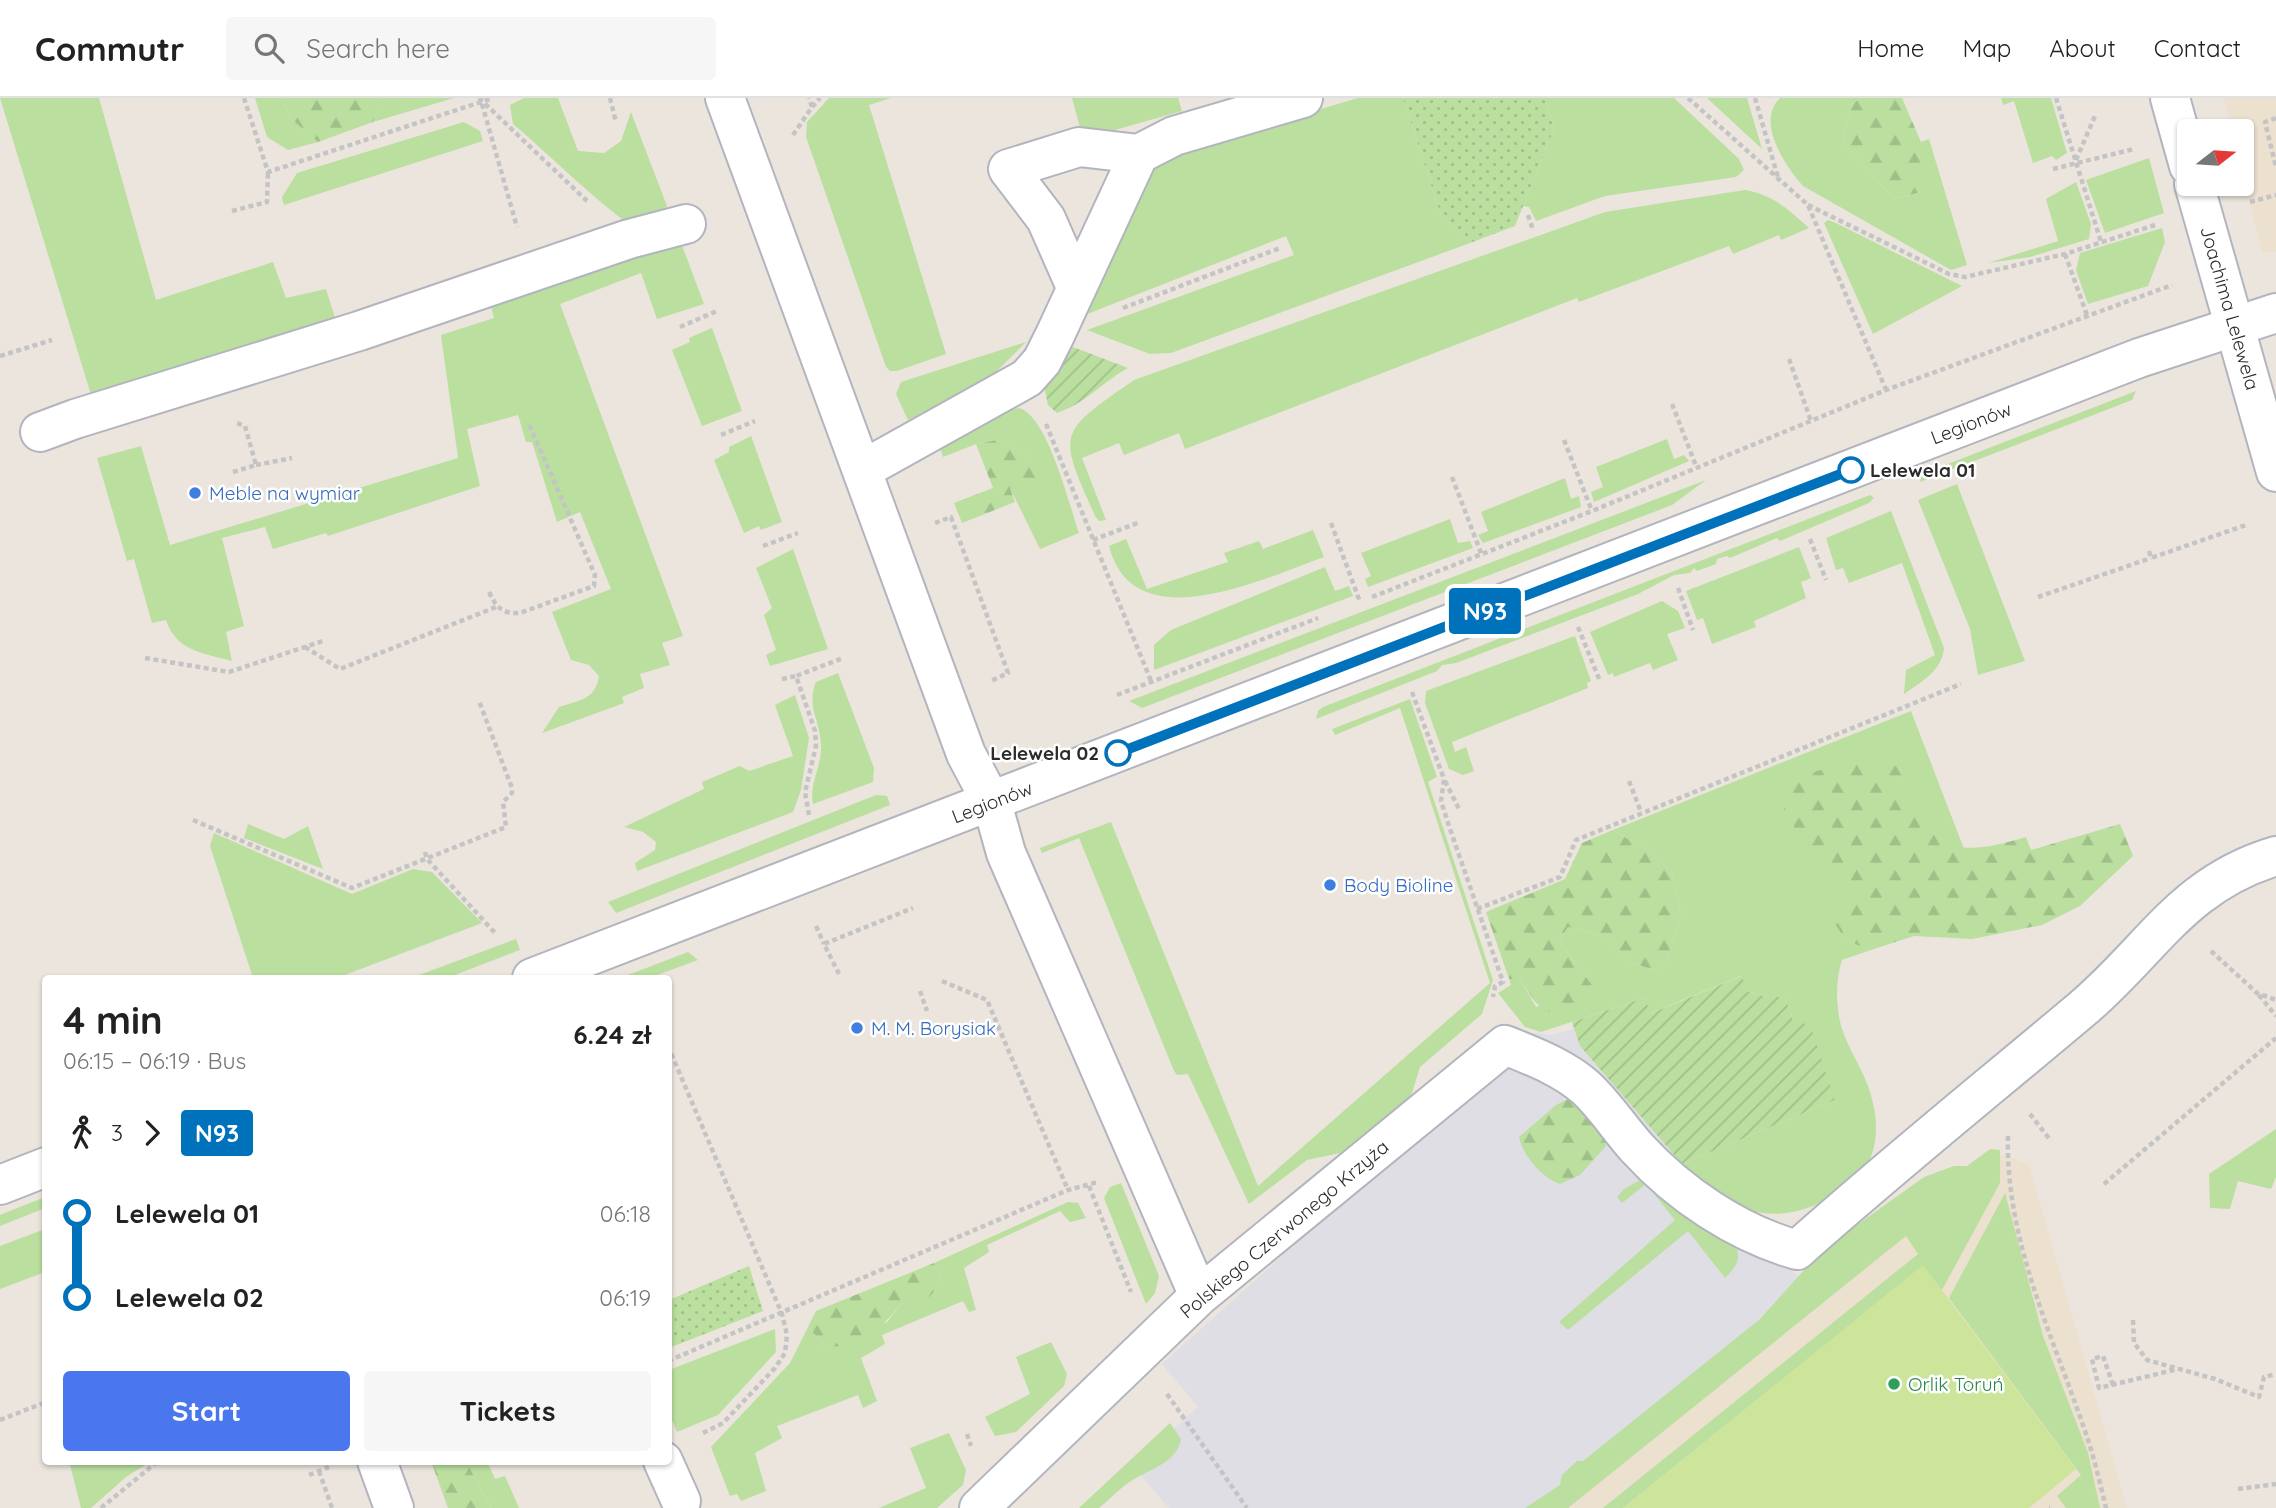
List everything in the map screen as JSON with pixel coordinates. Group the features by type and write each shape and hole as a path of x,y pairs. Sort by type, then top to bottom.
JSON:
{"street":[{"path":"725,98 966,754 992,803 1006,853 1199,1296"},
{"path":"1076,287 1046,219 1008,169 1079,147 1139,154 1174,136 1303,98"},
{"path":"2170,98 2177,123"},
{"path":"862,470 1027,378 1042,361 1139,154"},
{"name":"Joachima Lelewela","path":"2198,196 2276,472"},
{"path":"40,432 531,275 629,239 686,224"},
{"name":"Legionów","path":"540,975 992,803 2139,358 2276,313"},
{"path":"1493,1055 1549,1063 1585,1087 1639,1150 1674,1183 1744,1230 1797,1250 1902,1156 2085,1006 2175,914 2216,882 2250,864 2276,856"},
{"name":"Polskiego Czerwonego Krzyża","path":"979,1508 1095,1395 1146,1350 1199,1296 1493,1055"},
{"path":"0,1185 42,1169"},
{"path":"378,1465 394,1508"},
{"path":"665,1465 681,1502"}],"path":[{"path":"232,211 267,202 268,172 244,98"},
{"path":"268,172 493,98"},
{"path":"610,98 617,122"},
{"path":"812,107 820,98"},
{"path":"1688,98 1808,205 1949,274 1976,276 2065,254 2159,223"},
{"path":"1755,98 1779,181"},
{"path":"2056,98 2101,242"},
{"path":"480,101 629,239"},
{"path":"480,101 531,275"},
{"path":"2076,161 2095,116"},
{"path":"2276,118 2265,122 2276,167"},
{"path":"2053,169 2076,161 2135,149 2147,150"},
{"path":"2239,204 2276,195"},
{"path":"1808,205 1886,390"},
{"path":"1528,215 1533,230"},
{"path":"1114,311 1280,248"},
{"path":"2065,254 2088,318"},
{"path":"1347,607 1592,511 1886,390 2088,318 2176,283"},
{"path":"680,327 717,311"},
{"path":"0,356 52,340"},
{"path":"1789,359 1811,421"},
{"path":"1027,378 1151,681"},
{"path":"1672,404 1696,466"},
{"path":"231,420 245,426 256,465"},
{"path":"721,435 755,421"},
{"path":"489,592 496,607 510,614 520,613 594,586 595,575 529,424"},
{"path":"1564,440 1592,511"},
{"path":"233,472 292,458"},
{"path":"1452,477 1481,553"},
{"path":"1093,540 1140,522"},
{"path":"1331,523 1360,602"},
{"path":"2038,597 2246,525"},
{"path":"763,546 799,533"},
{"path":"1809,537 1826,580"},
{"path":"2149,551 2151,558"},
{"path":"1678,588 1693,630"},
{"path":"304,647 340,669 496,607"},
{"path":"1113,697 1321,617"},
{"path":"1577,626 1600,681"},
{"path":"145,658 229,672 324,641"},
{"path":"782,680 843,658"},
{"path":"796,676 815,731 816,747 805,792 809,815"},
{"path":"1477,909 1560,877 1576,840 1961,684"},
{"path":"1411,689 1444,779 1460,811"},
{"path":"193,820 352,888 506,827 503,802 512,793 512,788 479,701"},
{"path":"1444,779 1441,801 1503,982 1495,986 1493,1055"},
{"path":"1629,781 1641,812"},
{"path":"425,852 427,859 496,934"},
{"path":"824,944 913,908"},
{"path":"2175,914 2234,975 2257,993 2276,1016"},
{"path":"816,926 838,974"},
{"path":"942,981 987,1000 1068,1190"},
{"path":"920,991 927,1011"},
{"path":"2257,993 2276,1000"},
{"path":"2104,1184 2276,1038"},
{"path":"672,1055 782,1314 787,1335 785,1353 775,1368 723,1423 699,1434"},
{"path":"2011,1122 2007,1177 2020,1236 2043,1319 2090,1447 2106,1508"},
{"path":"672,1360 1068,1190 1089,1186 1141,1165"},
{"path":"1089,1186 1146,1350 1247,1508"},
{"path":"2133,1320 2132,1333 2138,1352 2147,1360 2215,1379 2259,1397 2264,1377 2276,1374"},
{"path":"2113,1385 2103,1356 2092,1359 2099,1388 2113,1385 2179,1369"},
{"path":"0,1420 42,1404"},
{"path":"101,1508 153,1465"},
{"path":"309,1475 335,1465"},
{"path":"319,1471 332,1508"},
{"path":"2238,1489 2276,1484"}],"shaded area":[{"path":"2224,98 2276,98 2276,252 2262,252 2248,196 2254,196 2254,119 2229,119"},
{"path":"1574,1029 1580,1046 1682,1164 1821,1299 1559,1508 1169,1508 1132,1465 1198,1407 1162,1364 1516,1046 1519,1031 1551,1035"},
{"path":"2002,1155 2029,1164 2127,1508 1536,1508 1747,1333"}],"green space":[{"path":"0,98 99,98 156,300 273,262 286,298 326,289 336,321 92,398"},
{"path":"255,98 282,98 290,118 318,142 288,150 267,137"},
{"path":"282,98 383,98 373,122 318,142 290,118"},
{"path":"383,98 454,98 373,122"},
{"path":"524,98 558,98 578,151 604,153 621,141 631,112 667,206 660,217 631,226 586,189 513,124 510,105"},
{"path":"829,98 891,98 869,105 946,354 897,371 890,371 886,367 806,137 807,122"},
{"path":"1072,98 1178,98 1182,111 1083,139"},
{"path":"1358,98 1403,98 1441,215 1470,243 1171,353 1150,354 1087,330 1294,255 1286,236 1077,318 1144,174 1188,148"},
{"path":"1403,98 1545,98 1554,129 1515,226 1470,243 1441,215"},
{"path":"1545,98 1674,98 1739,159 1744,170 1736,177 1605,196 1536,221 1529,207 1523,206 1554,129"},
{"path":"1707,98 1747,98 1762,149"},
{"path":"1780,98 1861,98 1851,105 1842,141 1894,199 1921,192 1921,142 1929,139 1967,265 1951,270 1803,186 1782,156 1772,131 1773,108"},
{"path":"1861,98 1902,98 1921,142 1921,192 1894,199 1842,141 1851,105"},
{"path":"2001,98 2051,98 2067,153 2056,160 2052,156 2033,163 2014,101 2003,105"},
{"path":"464,122 480,131 483,141 284,205 282,197 297,173"},
{"path":"2149,158 2164,213 2105,233 2086,180"},
{"path":"2076,182 2091,224 2089,239 2030,257 1988,263 2058,241 2046,199"},
{"path":"1745,190 1772,199 1809,228 1781,240 1779,235 1733,254 1729,246 1579,302 1577,298 1185,449 1179,433 1124,455 1119,443 1082,458 1106,520 1099,521 1095,516 1075,467 1071,437 1090,412 1134,380 1605,212"},
{"path":"1828,220 1962,286 1873,334 1824,223"},
{"path":"2162,228 2165,242 2148,286 2088,304 2076,270 2080,253"},
{"path":"680,240 704,304 657,319 641,273 560,304 683,636 662,643 670,665 640,674 644,688 622,697 624,703 542,733 559,707 590,695 599,676 589,665 571,660 552,612 611,589 580,512 557,522 532,442 526,442 518,415 467,429 480,486 328,536 326,533 273,549 265,527 222,538 244,626 226,632 232,661 192,649 176,638 166,620 152,623 134,559 127,561 97,458 141,446 170,545 458,458 441,335 494,318 488,294"},
{"path":"712,328 742,411 702,426 672,350 690,342 689,338"},
{"path":"1026,342 990,378 908,420 896,394 901,382"},
{"path":"1073,347 1128,368 1076,404 1057,413 1048,405 1044,386"},
{"path":"2136,391 2132,400 1920,482 1922,474"},
{"path":"1019,408 1039,427 1048,444 1079,533 1040,549 1007,482 1038,484 1025,455 997,440 976,444 943,457 940,447 1007,410"},
{"path":"751,436 782,522 761,530 759,526 744,533 714,460 729,452 729,447"},
{"path":"1667,439 1674,459 1684,455 1689,461 1594,502 1591,492 1603,487 1596,467"},
{"path":"997,440 1025,455 1039,484 1028,491 1008,482 1015,502 962,523 954,503 993,488 976,444"},
{"path":"1565,478 1571,499 1579,496 1581,507 1483,543 1478,535 1488,531 1481,512"},
{"path":"1706,480 1672,505 1142,708 1129,701"},
{"path":"1957,484 2025,661 1978,675 1970,629 1918,500"},
{"path":"1870,495 1874,498 1869,503 1780,541 1777,538 1730,558 1727,556 1717,559 1716,564 1697,571 1694,568 1690,573 1674,575 1638,594 1456,663 1442,665 1437,671 1316,719 1318,711 1323,707"},
{"path":"1891,511 1944,648 1935,669 1904,694 1906,670 1935,655 1902,563 1849,583 1843,568 1836,570 1826,538"},
{"path":"1450,519 1458,543 1470,541 1473,548 1368,587 1365,579 1371,576 1361,553"},
{"path":"1313,530 1324,557 1269,578 1203,595 1172,597 1144,591 1123,575 1109,546 1126,539 1147,589 1228,562 1224,553 1259,541 1263,549"},
{"path":"1799,547 1811,578 1801,582 1806,598 1754,621 1756,627 1712,644 1703,618 1697,620 1686,591"},
{"path":"793,549 828,649 770,666 766,655 776,650 764,615 772,608 756,568"},
{"path":"1325,567 1335,591 1349,586 1353,596 1154,670 1154,645 1171,630"},
{"path":"1662,601 1678,611 1685,628 1667,634 1678,660 1653,670 1650,663 1614,677 1613,673 1608,675 1590,632"},
{"path":"1575,636 1591,681 1587,683 1588,688 1452,742 1455,752 1466,747 1474,771 1463,775 1449,769 1425,703 1426,691"},
{"path":"838,673 874,768 873,782 813,804 821,745 813,706 813,691 816,682"},
{"path":"795,695 809,738 801,790 793,812 637,871 635,863 655,850 656,842 643,832 624,827 704,789 702,782 740,766 749,771 793,756 775,705"},
{"path":"1410,699 1437,777 1428,782 1493,980 1482,1014 1420,1067 1411,1096 1340,1153 1307,1160 1249,1204 1188,1074 1177,1075 1174,1071 1079,838 1042,853 1040,848 1111,822 1258,1186 1490,983 1400,708 1335,735 1332,729"},
{"path":"1911,711 1964,849 1951,847 1930,831 1914,805 1899,767 1852,881 1846,941 1871,950 1842,960 1837,988 1841,1026 1868,1086 1874,1109 1874,1148 1868,1164 1857,1178 1843,1191 1825,1201 1786,1213 1768,1214 1737,1206 1709,1188 1682,1164 1835,1100 1794,1023 1785,997 1766,997 1747,991 1741,976 1650,1013 1644,998 1541,1032 1525,1027 1498,993 1511,985 1509,979 1520,979 1536,1007 1592,985 1559,941 1568,927 1602,936 1632,963 1654,970 1667,962 1681,913 1672,872 1646,850 1613,830"},
{"path":"1867,759 1899,767 1920,814 1943,841 1976,848 2026,837 2031,850 2120,824 2133,856 2080,906 2042,925 1972,939 1914,936 1871,950 1846,941 1836,925 1852,881 1821,872 1784,810 1791,783 1817,771"},
{"path":"876,795 887,796 890,805 616,913 608,902"},
{"path":"248,824 284,839 308,826 323,869 244,838"},
{"path":"1613,830 1646,850 1672,872 1681,913 1667,962 1654,970 1632,963 1602,936 1568,927 1559,941 1592,985 1586,1002 1562,1011 1546,1010 1534,1000 1520,979 1509,979 1486,912 1565,879 1582,843"},
{"path":"214,833 352,894 413,869 432,872 482,923 345,975 252,975 210,846"},
{"path":"516,939 520,950 455,975 419,975"},
{"path":"688,952 698,960 657,975 628,975"},
{"path":"1742,976 1747,991 1766,997 1785,997 1794,1023 1810,1024 1835,1100 1682,1164 1580,1046 1572,1022 1644,998 1651,1013"},
{"path":"1572,1097 1604,1124 1606,1146 1580,1175 1560,1184 1534,1165 1519,1137 1556,1105"},
{"path":"2276,1129 2276,1177 2271,1189 2238,1181 2230,1209 2210,1208 2209,1174"},
{"path":"1990,1149 2000,1150 2000,1183 1942,1290 1923,1266 1623,1508 1603,1508 1918,1254 1906,1236 1568,1508 1525,1508 1560,1485 1562,1475 1577,1461 1583,1461 1760,1319 1822,1250 1924,1177 1954,1166 1967,1166"},
{"path":"1644,1178 1714,1222 1735,1245 1738,1255 1736,1265 1725,1278 1688,1231 1568,1330 1559,1322 1675,1220 1646,1184 1622,1203 1617,1197 1624,1189"},
{"path":"1121,1183 1159,1276 1155,1293 1146,1304 1104,1198 1110,1187"},
{"path":"2005,1193 2043,1336 2088,1453 2100,1508 2066,1508 2057,1496 2081,1475 1949,1298"},
{"path":"42,1198 42,1209 0,1226 0,1215"},
{"path":"1068,1202 1078,1203 1086,1218 1070,1222 1060,1211 987,1245 989,1252 964,1268 976,1310 969,1312 963,1301 882,1335 885,1344 861,1358 877,1401 863,1408 858,1395 777,1426 782,1438 755,1453 766,1491 741,1501 737,1494 730,1496 711,1447 790,1363 808,1327 825,1346 887,1322 903,1301 942,1283 934,1263"},
{"path":"42,1230 42,1273 0,1289 0,1246"},
{"path":"934,1263 942,1283 929,1297 903,1301 879,1328 860,1341 825,1346 808,1327 816,1311"},
{"name":"Orlik Toruń","path":"1923,1265 2076,1469 2029,1508 1623,1508"},
{"path":"749,1266 763,1311 672,1347 672,1299"},
{"path":"775,1329 776,1352 718,1415 677,1432 672,1420 672,1369"},
{"path":"1051,1342 1067,1374 1064,1386 1016,1432 995,1436 985,1417 1030,1394 1016,1357"},
{"path":"1170,1423 1181,1439 1174,1455 1160,1466 1128,1483 1099,1508 1079,1508"},
{"path":"949,1433 966,1470 963,1485 937,1508 879,1508 926,1488 910,1448"},
{"path":"70,1465 146,1465 126,1477 91,1508 81,1508"},
{"path":"432,1465 468,1465 491,1508 448,1508"},
{"path":"468,1465 489,1465 495,1479 505,1476 519,1508 491,1508"}],"bus line":[{"name":"N93","path":"1118,753 1851,470"}],"place":[{"name":"Lelewela 01","path":"1851,470"},
{"name":"Meble na wymiar","path":"195,493"},
{"name":"Lelewela 02","path":"1118,753"},
{"name":"Body Bioline","path":"1330,885"},
{"name":"M. M. Borysiak","path":"857,1028"},
{"name":"Orlik Toruń","path":"1894,1384"}]}
